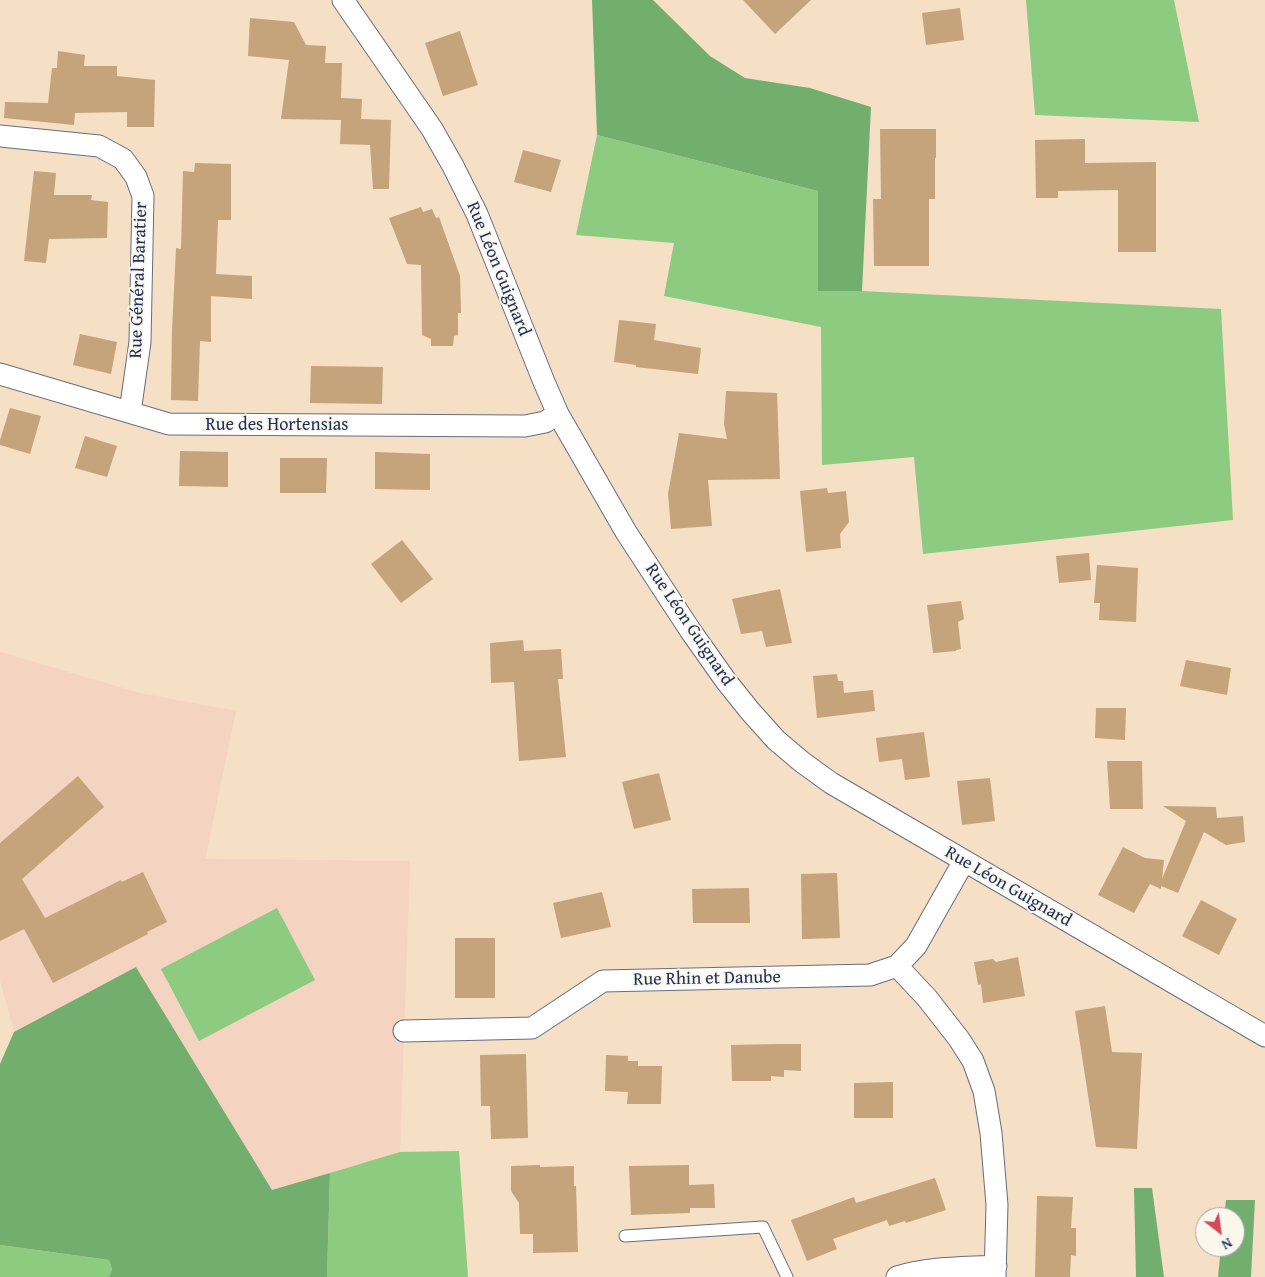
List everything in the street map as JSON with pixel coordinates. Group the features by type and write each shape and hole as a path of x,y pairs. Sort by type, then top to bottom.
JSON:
{"street":[{"name":"Rue Léon Guignard","path":"343,0 432,129 453,166 477,214 558,414 656,578 726,681 750,711 776,740 831,783 1265,1036"},
{"name":"Rue Général Baratier","path":"0,136 100,146 124,159 136,177 143,196 140,342 130,412"},
{"name":"Rue des Hortensias","path":"0,374 169,424 525,426 545,422 558,414"},
{"name":"Rue Rhin et Danube","path":"404,1031 532,1028 603,981 870,975 897,966 916,946 964,862"},
{"path":"897,966 927,998 959,1039 973,1061 984,1091 997,1205 995,1272 952,1268 909,1273 897,1277"}],"lane":[{"path":"625,1236 763,1227 787,1277"}],"shaded area":[{"path":"0,652 140,693 236,711 205,859 410,861 400,1152 272,1191 136,967 14,1032 0,980"}],"green space":[{"path":"592,0 653,0 710,56 745,78 810,88 871,107 862,291 818,291 818,191 597,135"},
{"path":"1026,0 1174,0 1199,122 1035,115"},
{"path":"597,135 818,191 819,291 862,291 1221,309 1233,520 923,554 914,457 822,465 821,327 664,296 674,243 576,235"},
{"path":"277,908 315,980 199,1041 161,969"},
{"path":"136,967 272,1190 330,1173 327,1277 109,1277 112,1269 109,1260 0,1245 0,1064 14,1032"},
{"path":"459,1151 468,1277 327,1277 330,1173 400,1152"},
{"path":"1134,1188 1152,1188 1164,1277 1136,1277"},
{"path":"1226,1200 1255,1200 1251,1277 1218,1277 1220,1257 1245,1257 1245,1207 1225,1207"},
{"path":"0,1245 109,1260 112,1269 109,1277 0,1277"}],"building":[{"path":"743,0 811,0 775,34"},
{"path":"960,8 964,40 926,45 922,13"},
{"path":"250,18 294,22 306,45 326,46 325,63 342,63 341,98 362,99 361,119 391,120 389,189 373,189 370,145 340,144 341,120 281,119 289,60 248,56"},
{"path":"460,31 478,85 443,96 425,43"},
{"path":"58,51 85,55 84,66 117,66 117,76 155,80 154,127 127,127 127,112 75,113 74,125 4,118 5,102 48,103 52,68 57,68"},
{"path":"880,129 936,129 935,199 929,199 929,266 874,266 873,199 881,199"},
{"path":"1085,139 1085,163 1156,162 1156,252 1118,252 1118,190 1058,191 1058,198 1036,198 1035,140"},
{"path":"523,150 561,160 551,192 514,182"},
{"path":"195,163 231,164 231,220 218,220 216,274 252,276 252,299 211,296 211,342 200,341 198,401 171,400 176,248 181,249 183,171 194,172"},
{"path":"34,171 56,173 54,195 92,195 91,200 108,202 107,238 49,239 46,263 24,261"},
{"path":"421,207 423,212 432,209 436,218 439,217 460,276 461,313 458,313 458,335 454,336 453,346 431,346 431,339 422,335 421,265 407,264 389,218"},
{"path":"619,320 656,324 654,340 701,348 698,374 636,367 636,365 614,362"},
{"path":"80,334 117,342 111,374 73,365"},
{"path":"311,366 383,367 382,404 310,403"},
{"path":"726,391 777,393 780,479 708,480 712,526 671,529 668,494 679,433 727,439 724,424"},
{"path":"10,408 41,416 30,454 0,445"},
{"path":"85,436 117,446 107,477 75,468"},
{"path":"180,451 228,452 228,487 179,486"},
{"path":"375,452 430,454 430,490 375,489"},
{"path":"280,458 327,458 326,493 280,493"},
{"path":"827,488 828,493 846,491 849,522 840,534 841,548 806,552 800,491"},
{"path":"402,540 433,579 401,603 371,564"},
{"path":"1089,553 1091,580 1059,583 1056,556"},
{"path":"1097,565 1138,568 1136,622 1099,620 1100,603 1094,603"},
{"path":"780,589 792,643 766,647 762,631 741,634 732,599"},
{"path":"961,601 964,619 958,622 961,649 933,653 927,605"},
{"path":"523,640 524,651 561,649 563,679 558,679 566,757 519,761 514,682 491,683 490,643"},
{"path":"1186,660 1231,668 1227,695 1180,686"},
{"path":"837,674 838,681 843,681 844,693 873,690 875,711 817,718 813,676"},
{"path":"1096,708 1126,708 1125,740 1095,738"},
{"path":"924,732 930,777 905,780 902,759 879,762 876,738"},
{"path":"1107,761 1142,761 1143,809 1110,809"},
{"path":"659,773 671,820 634,829 622,782"},
{"path":"78,776 104,807 22,879 45,918 121,880 122,882 143,872 167,922 147,932 148,934 53,983 24,929 0,941 0,843"},
{"path":"990,778 995,821 962,825 957,781"},
{"path":"1163,806 1216,807 1217,818 1243,816 1245,842 1226,845 1204,832 1178,893 1150,884 1134,913 1098,895 1123,847 1145,858 1164,860 1162,879 1186,821"},
{"path":"837,873 840,938 802,939 801,874"},
{"path":"749,888 750,923 693,923 692,889"},
{"path":"602,892 611,927 561,938 553,903"},
{"path":"1201,900 1237,919 1219,955 1182,936"},
{"path":"455,938 495,938 495,998 455,998"},
{"path":"1018,957 1025,996 983,1003 981,984 978,985 974,962 993,959 996,962"},
{"path":"1105,1006 1112,1052 1142,1053 1137,1149 1096,1147 1075,1011"},
{"path":"801,1044 801,1071 784,1070 784,1077 771,1076 771,1081 732,1081 731,1045"},
{"path":"526,1054 528,1138 491,1139 490,1106 481,1106 480,1055"},
{"path":"606,1055 628,1056 628,1061 638,1061 638,1066 662,1066 661,1104 627,1104 628,1092 605,1091"},
{"path":"893,1082 893,1118 854,1118 854,1083"},
{"path":"540,1165 540,1167 574,1166 578,1252 533,1253 533,1234 520,1234 519,1203 511,1191 511,1166"},
{"path":"689,1165 689,1185 714,1184 715,1208 690,1208 690,1213 631,1215 629,1166"},
{"path":"935,1178 946,1210 906,1223 905,1221 889,1226 887,1220 833,1239 837,1249 807,1261 791,1220 854,1197 856,1203"},
{"path":"1037,1196 1073,1197 1071,1228 1076,1228 1076,1256 1071,1255 1070,1277 1035,1277"}]}
